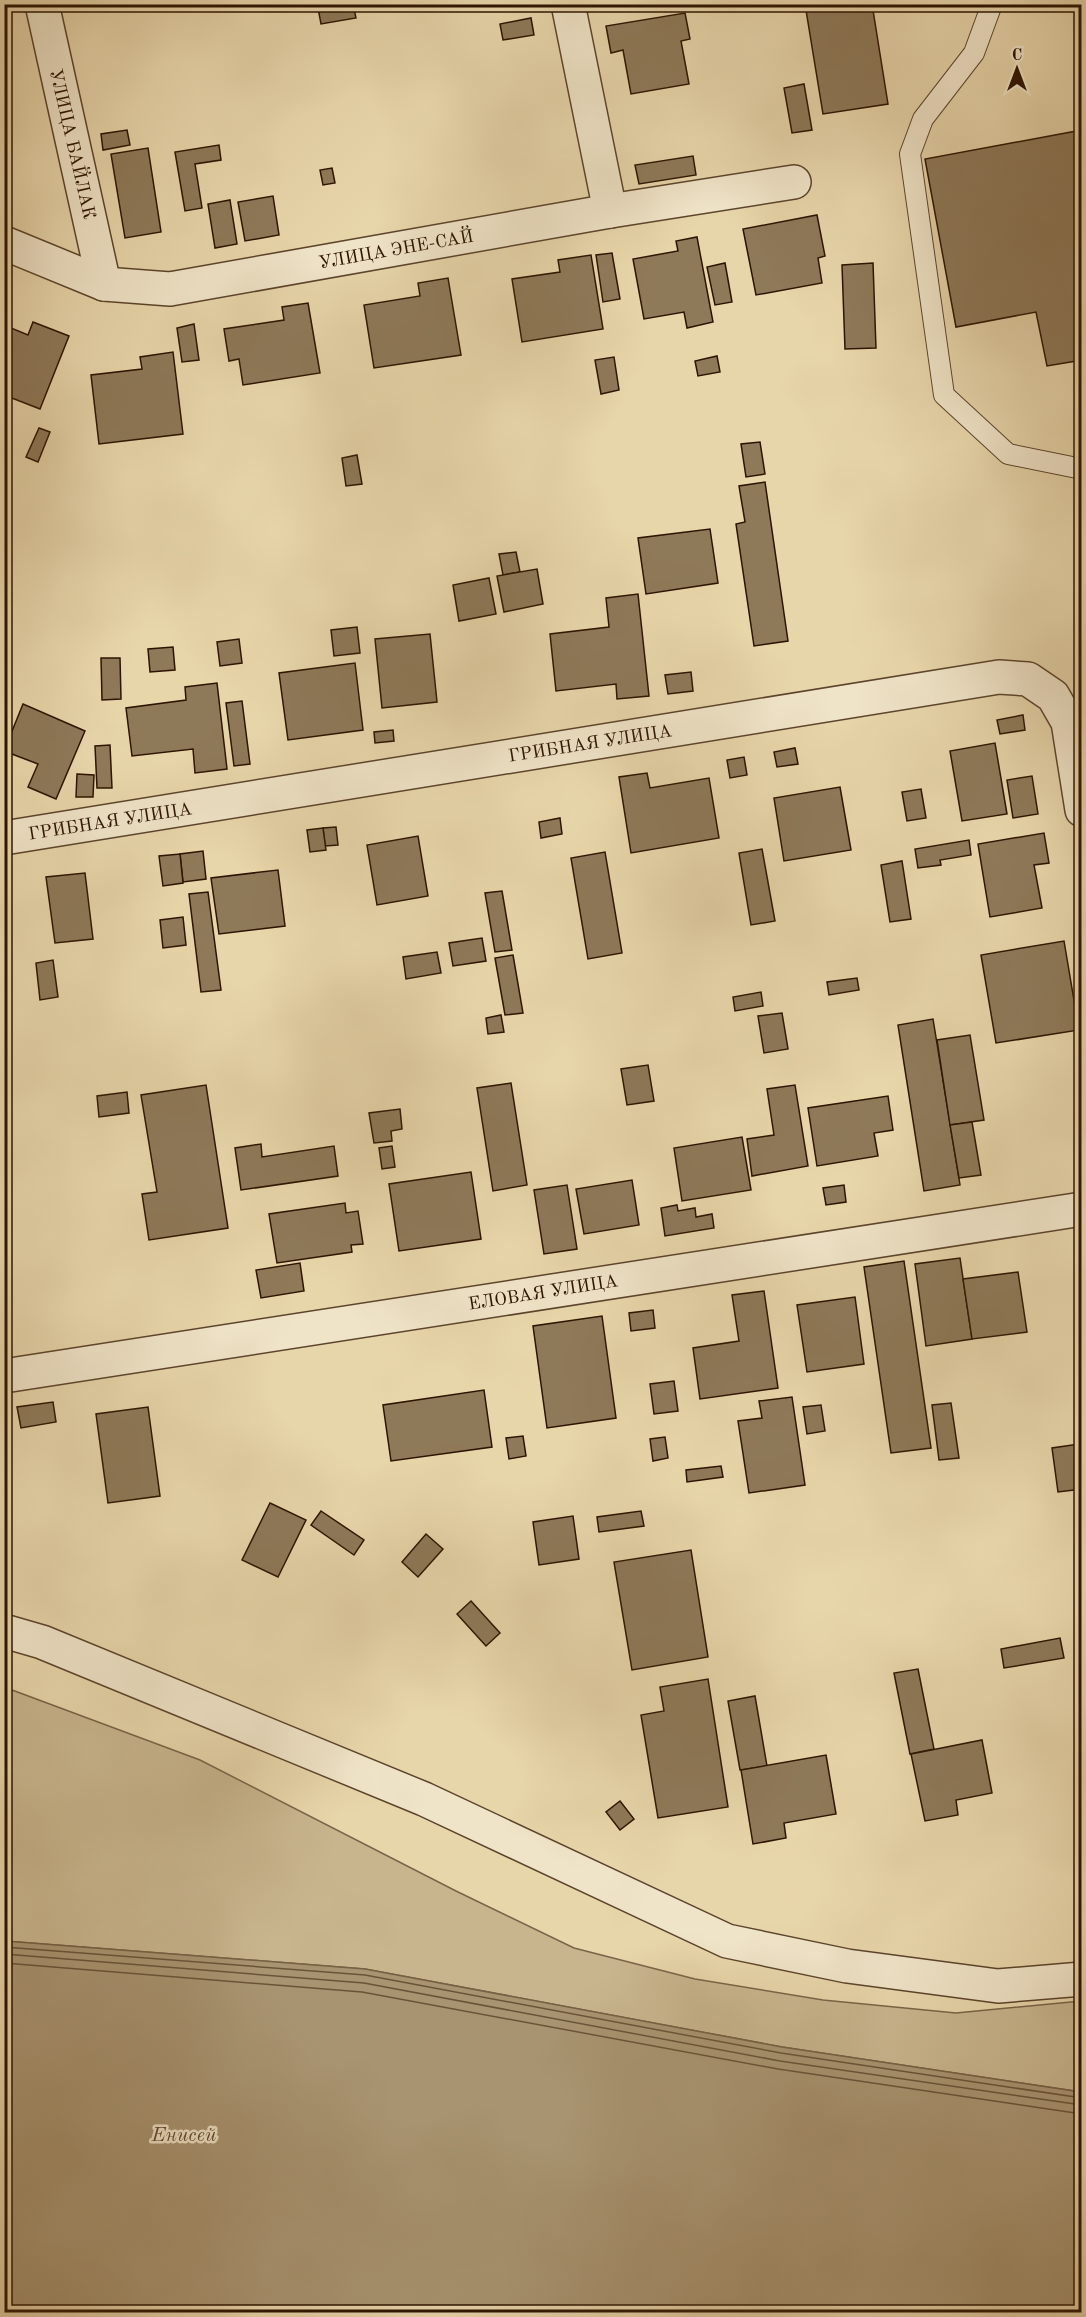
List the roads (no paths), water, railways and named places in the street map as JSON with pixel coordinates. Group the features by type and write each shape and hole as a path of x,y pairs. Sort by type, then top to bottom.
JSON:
{"street":[{"name":"УЛИЦА БАЙЛАК","path":"42,4 104,284"},
{"path":"568,4 610,211"},
{"name":"УЛИЦА ЭНЕ-САЙ","path":"4,243 104,284 170,290 610,211 794,182"},
{"name":"ГРИБНАЯ УЛИЦА","path":"4,838 999,677 1028,679 1053,696 1068,722 1082,810"},
{"name":"ЕЛОВАЯ УЛИЦА","path":"4,1376 1082,1209"},
{"path":"4,1631 42,1642 424,1799 727,1941 847,1966 998,1986 1079,1977"}],"lane":[{"path":"993,4 974,53 923,119 910,154 944,395 1008,454 1082,470"}],"water":[{"name":"Енисей","path":"5,1941 365,1969 782,2047 1081,2092 1081,2312 5,2312"}]}
